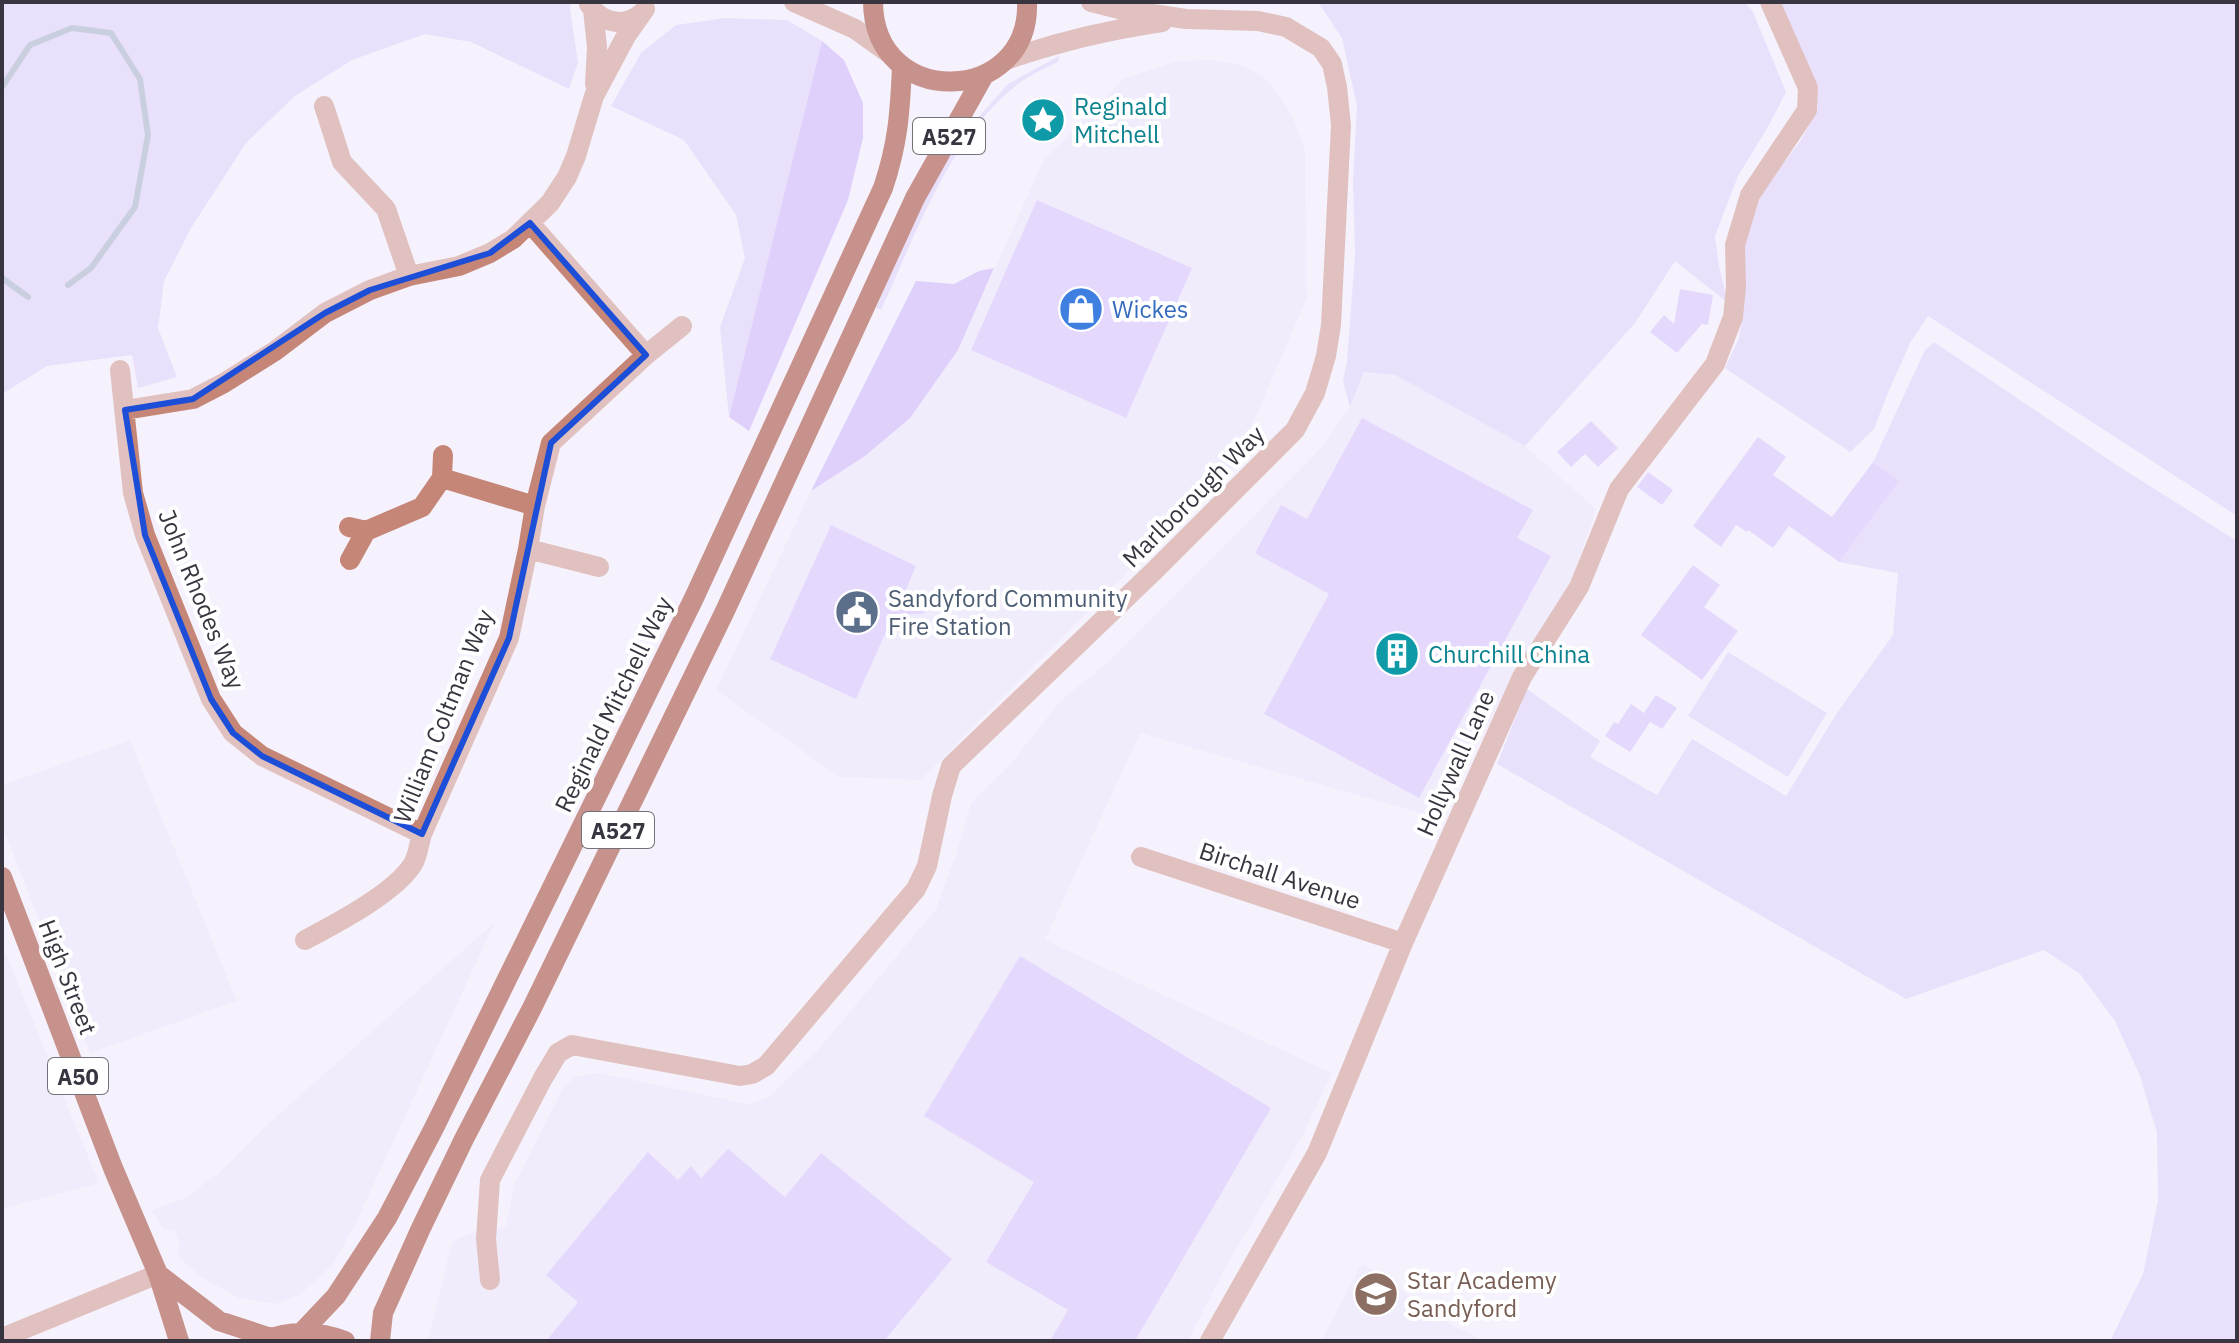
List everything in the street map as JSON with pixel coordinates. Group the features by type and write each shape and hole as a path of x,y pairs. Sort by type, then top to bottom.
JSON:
{"main road":[{"path":"873,2 877,32 896,61 917,76 941,83 967,81 984,75 1006,60 1022,35 1027,2"},
{"name":"Reginald Mitchell Way","path":"301,1333 336,1296 387,1218 481,1034 694,598 883,188 894,155 899,119 896,61"},
{"name":"A527","path":"380,1341 383,1313 423,1224 539,994 725,611 915,198 984,75"},
{"name":"High Street","path":"2,877 113,1168 158,1274 179,1341"},
{"name":"High Street","path":"158,1274 219,1321 268,1340"},
{"name":"A50","path":"268,1340 301,1333 321,1334 345,1341"}],"street":[{"path":"794,2 855,29 896,61"},
{"name":"Marlborough Way","path":"490,1280 486,1239 490,1180 558,1053 572,1045 740,1076 752,1074 766,1066 916,889 927,866 951,766 1275,452 1295,430 1315,393 1331,325 1341,125 1332,64 1321,48 1286,27 1258,21 1186,19 1091,2"},
{"name":"Hollywall Lane","path":"1210,1341 1317,1153 1403,943 1522,677 1579,587 1619,489 1715,364 1733,317 1735,245 1750,195 1807,110 1808,88 1770,2"},
{"path":"591,6 604,19 626,22 637,17 648,6"},
{"path":"591,6 597,47 594,96"},
{"path":"125,410 193,399 275,351 325,313 370,290 409,276 459,266 513,239 550,203 567,177 594,96 626,36 648,6"},
{"name":"Marlborough Way","path":"1006,60 1053,44 1113,30 1186,19"},
{"path":"324,106 342,162 386,209 409,276"},
{"path":"530,223 646,355"},
{"name":"William Coltman Way","path":"305,940 342,920 393,885 413,863 422,834 509,638 551,443 682,326"},
{"name":"John Rhodes Way","path":"120,370 133,493 145,535 211,699 233,733 262,756 422,834"},
{"path":"350,560 358,529 422,507 442,478 443,455"},
{"path":"442,478 535,506"},
{"path":"528,549 599,567"},
{"name":"Birchall Avenue","path":"1141,857 1403,943"},
{"path":"2,1338 158,1274"}],"highlighted area":[{"path":"530,223 646,355 551,443 509,638 422,834 262,756 233,733 211,699 145,535 125,410 193,399 325,313 370,290 490,253"}],"shaded area":[{"path":"2,2 571,2 578,63 569,89 471,42 425,34 352,60 295,96 246,143 191,228 164,281 158,328 177,377 138,388 132,355 47,366 2,394"},
{"path":"1318,2 1745,2 1753,12 1786,92 1738,176 1715,236 1728,303 1675,261 1635,323 1525,446 1395,375 1364,372 1350,407 1343,381 1355,255 1353,180 1357,106 1342,38"},
{"path":"1779,2 2237,2 2237,516 1928,316 1910,343 1874,429 1850,452 1725,368 1739,338 1744,304 1745,240 1761,193 1801,140 1818,108 1814,86"},
{"path":"725,18 787,20 822,41 729,417 720,327 745,258 736,215 684,140 611,106 641,53 676,25"},
{"path":"822,41 844,60 863,103 863,138 848,200 749,431 729,417"},
{"path":"1059,56 1056,63 1013,88 969,135 935,191 881,310 876,308 920,208 967,130 1008,84"},
{"path":"1212,60 1245,66 1264,77 1293,117 1305,150 1307,298 1230,469 921,780 839,777 716,690 811,491 865,456 910,418 958,350 1043,161 1124,78 1178,61"},
{"path":"994,268 958,350 910,418 865,456 811,491 916,281 954,284 979,271"},
{"path":"1934,342 2115,464 2237,541 2237,1341 2110,1341 2143,1274 2158,1200 2157,1133 2140,1076 2115,1021 2080,974 2044,950 1906,999 1497,764 1527,689 1600,741 1590,757 1657,795 1692,739 1786,796 1837,713 1893,635 1898,573 1839,562 1898,481 1873,462 1925,350"},
{"path":"1364,372 1395,375 1525,446 1596,509 1573,578 1513,675 1441,819 1140,733 1045,940 1332,1073 1301,1139 1225,1268 1188,1341 428,1341 452,1241 506,1226 514,1185 563,1088 576,1076 600,1073 748,1104 767,1098 817,1051 936,909 971,803 1009,766 1060,701 1107,663 1318,451 1350,407"},
{"path":"1728,652 1827,713 1788,777 1688,716"},
{"path":"130,740 237,1001 90,1053 2,825 2,785"},
{"path":"495,922 354,1227 333,1264 300,1295 276,1304 239,1298 201,1277 177,1256 180,1245 174,1230 164,1230 151,1210 183,1199 217,1174 278,1115"},
{"path":"2,944 99,1183 2,1209"},
{"name":"Star Academy Sandyford","path":"1362,1263 1451,1324 1483,1341 1321,1341"}],"building":[{"name":"Wickes","path":"1037,200 1192,268 1126,418 971,350"},
{"path":"1680,289 1713,295 1708,325 1702,324 1677,353 1650,332 1664,315 1674,324"},
{"name":"Churchill China","path":"1362,418 1533,510 1517,538 1551,556 1419,798 1264,714 1329,594 1255,553 1281,505 1307,519"},
{"path":"1591,421 1618,448 1598,467 1585,454 1571,467 1557,452"},
{"path":"1758,437 1786,457 1773,475 1832,517 1873,462 1899,481 1839,562 1789,526 1773,548 1736,525 1721,547 1693,526"},
{"path":"1648,472 1673,490 1662,505 1637,487"},
{"name":"Sandyford Community Fire Station","path":"831,525 916,566 901,602 927,613 893,616 856,699 770,659"},
{"path":"1693,565 1720,585 1704,607 1738,631 1702,680 1641,635"},
{"path":"1656,695 1677,708 1662,729 1650,722 1630,752 1605,736 1614,722 1618,724 1631,704 1644,713"},
{"path":"1020,956 1271,1108 1135,1341 1050,1341 1068,1310 986,1262 1034,1182 924,1116"},
{"path":"728,1149 785,1197 821,1153 952,1259 884,1341 546,1341 578,1302 546,1275 648,1152 678,1180 691,1166 701,1178"}],"waterway":[{"path":"2,87 30,45 72,28 111,33 140,79 148,135 135,207 91,268 68,285"},
{"path":"2,278 28,297"}],"place":[{"name":"Reginald Mitchell","path":"1043,120"},
{"name":"Wickes","path":"1081,309"},
{"name":"Sandyford Community Fire Station","path":"857,612"},
{"name":"Churchill China","path":"1397,654"},
{"name":"Star Academy Sandyford","path":"1376,1294"}]}
